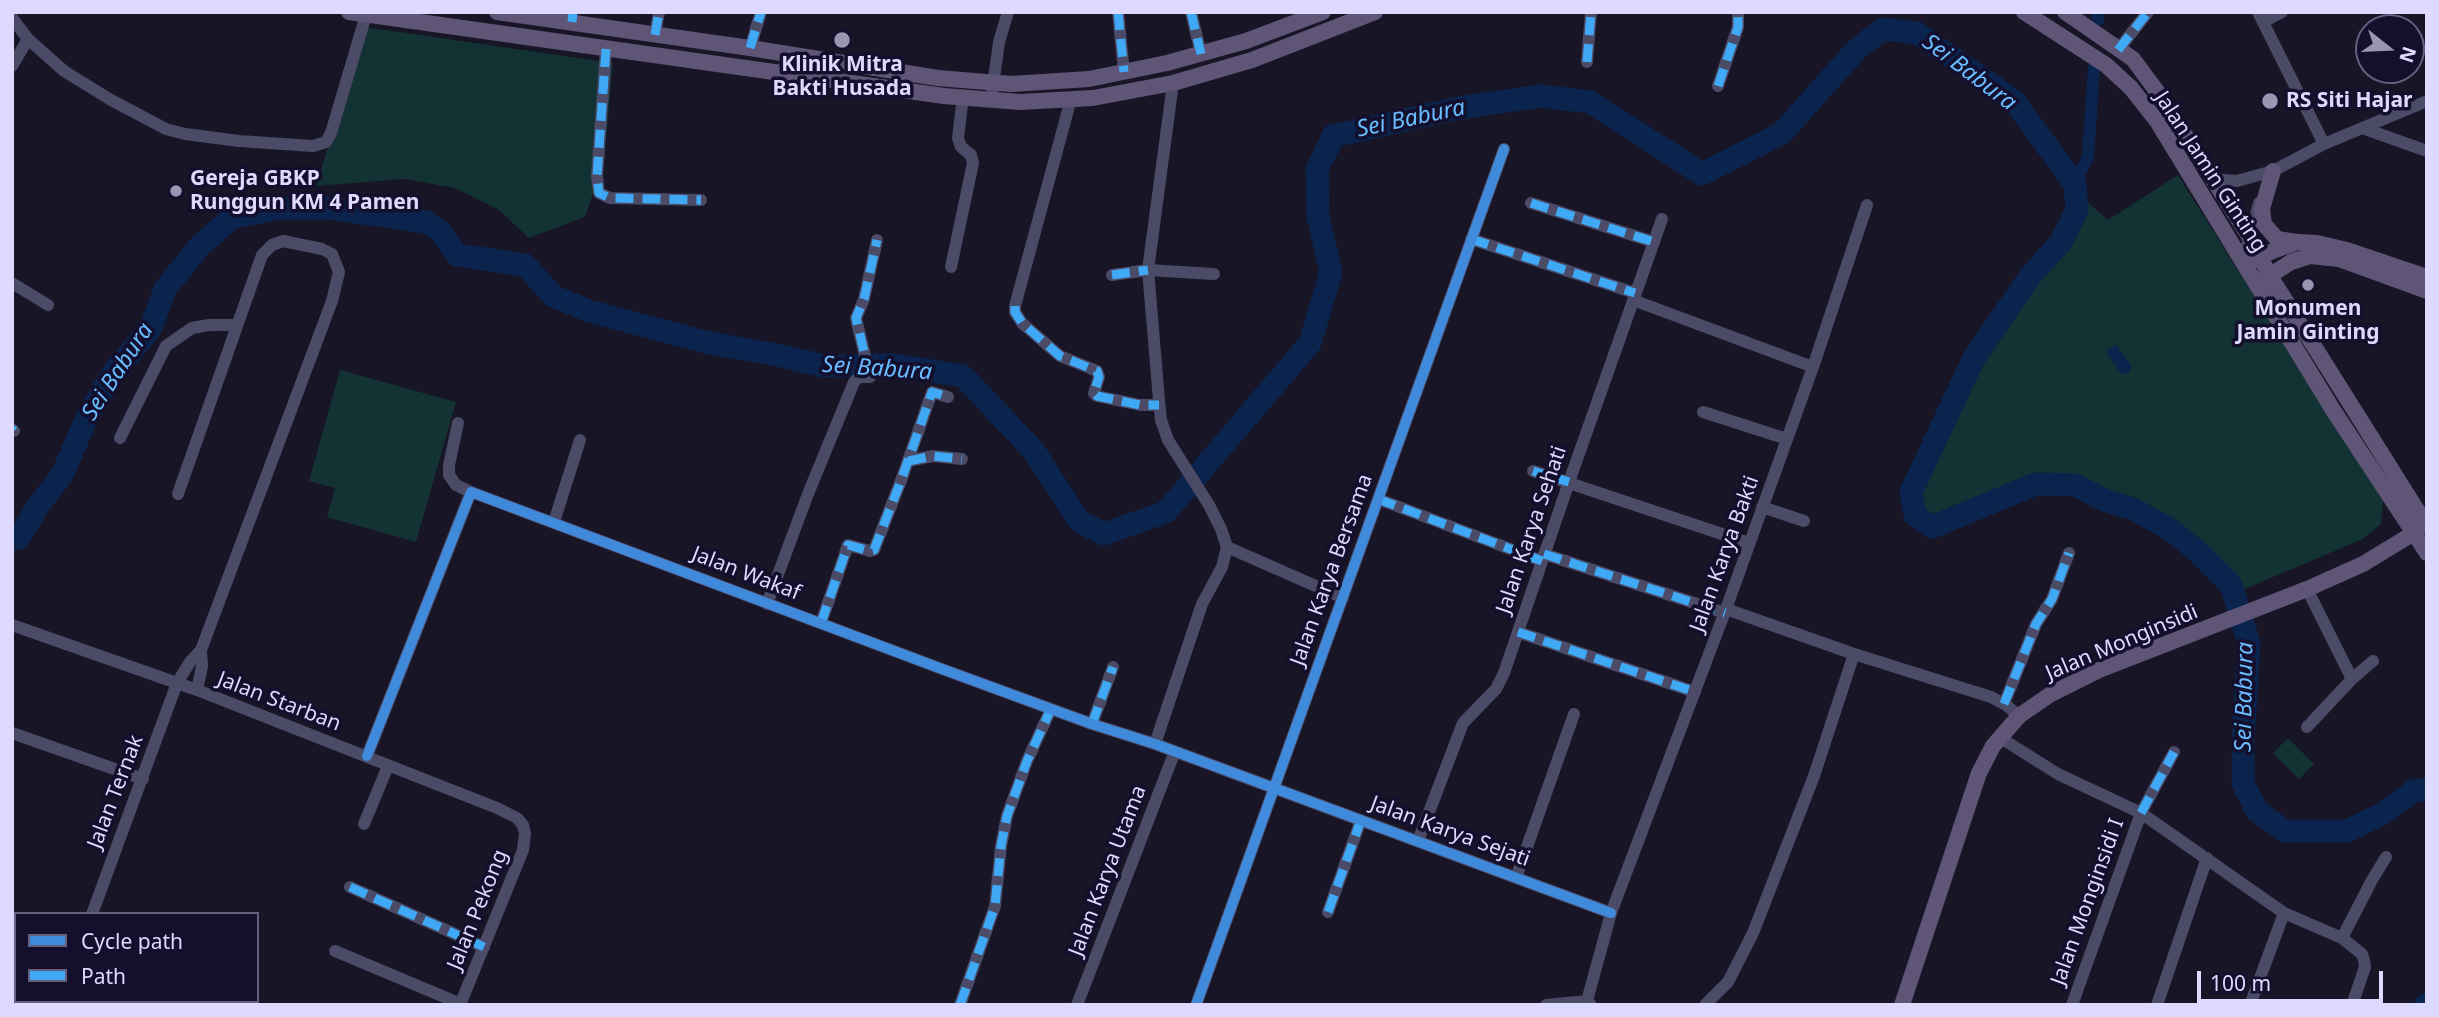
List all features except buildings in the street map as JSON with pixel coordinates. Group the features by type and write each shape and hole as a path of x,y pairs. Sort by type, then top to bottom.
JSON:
{"main road":[{"path":"349,12 963,97 1020,102 1093,98 1173,83 1252,60 1375,12"},
{"path":"505,34 502,13 573,17 655,35 938,78 1012,84 1089,79 1124,72 1246,41 1323,12"},
{"name":"Jalan Jamin Ginting","path":"2024,12 2106,65 2131,88 2157,121 2262,280 2420,530 2427,553"},
{"name":"Jalan Jamin Ginting","path":"2064,12 2133,59 2161,97 2250,238 2249,260"},
{"path":"2273,170 2262,209 2264,224 2277,239 2317,243 2347,250 2427,277"},
{"path":"2249,260 2298,242"},
{"path":"2262,280 2291,262 2311,256 2339,259 2427,291"},
{"name":"Jalan Monginsidi","path":"1902,1005 1969,800 1986,758 1999,737 2019,716 2051,694 2099,670 2308,589 2362,564 2420,530"}],"street":[{"path":"655,35 659,12"},
{"path":"750,48 761,12"},
{"path":"991,100 999,42 1008,12"},
{"path":"1118,12 1124,72"},
{"path":"1191,12 1201,54"},
{"path":"1587,62 1591,12"},
{"path":"1718,86 1738,27 1738,12"},
{"path":"2118,50 2148,12"},
{"path":"2282,12 2260,17 2324,144"},
{"path":"12,18 64,71 166,129 239,141 313,146 323,144 331,133 366,15"},
{"path":"12,66 29,38"},
{"path":"606,49 597,176 599,194 610,198 701,201"},
{"path":"1155,744 1202,604 1222,567 1227,547 1222,529 1166,434 1159,405 1148,270 1173,83"},
{"path":"951,267 973,163 971,155 960,145 958,138 963,97"},
{"path":"1071,99 1015,312 1022,323 1060,356 1097,372 1099,377 1094,393 1097,396 1140,405 1159,405"},
{"path":"2213,179 2237,181 2273,170 2324,144 2427,101"},
{"path":"2365,129 2427,152"},
{"name":"Jalan Karya Bersama","path":"1196,1005 1504,149"},
{"path":"2250,238 2259,202 2273,170"},
{"path":"1531,203 1654,242"},
{"name":"Jalan Karya Bakti","path":"1589,1003 1611,913 1814,367 1867,205"},
{"name":"Jalan Karya Sehati","path":"1418,841 1461,727 1500,681 1662,219"},
{"path":"1471,239 1634,296 1814,367"},
{"path":"767,604 854,382 859,377 870,377 856,322 877,240"},
{"path":"178,494 262,255 272,244 283,241 322,249 332,254 339,272 332,301 201,650 202,666 197,690"},
{"path":"1112,275 1148,270 1214,274"},
{"path":"12,283 48,305"},
{"path":"120,438 166,346 192,328 237,326"},
{"path":"821,623 848,546 850,544 874,550 932,392 948,397"},
{"path":"1703,411 1787,439"},
{"path":"367,756 471,492 456,485 449,475 458,423"},
{"path":"554,522 580,440"},
{"path":"908,461 933,456 962,459"},
{"path":"1533,471 1749,543"},
{"name":"Jalan Wakaf","path":"471,492 1051,709 1275,788"},
{"path":"1378,499 1543,558 1725,611 1991,697 2019,716"},
{"path":"1762,507 1804,521"},
{"path":"1227,547 1343,598"},
{"path":"2004,704 2036,624 2053,597 2068,553"},
{"path":"2308,589 2352,679"},
{"name":"Jalan Starban","path":"12,625 197,690 367,756 497,808 517,818 524,829"},
{"path":"1518,632 1695,692"},
{"name":"Jalan Ternak","path":"93,912 177,683 201,650"},
{"path":"1705,1005 1733,974 1753,933 1814,776 1854,654"},
{"path":"2307,727 2352,679 2373,661"},
{"path":"1092,724 1113,667"},
{"path":"960,1005 995,906 1007,816 1027,761 1051,709"},
{"path":"1516,878 1574,714"},
{"path":"12,733 143,779"},
{"path":"1999,737 2058,774 2141,813 2284,913 2342,938 2362,954 2364,960 2365,967 2352,1005"},
{"name":"Jalan Karya Utama","path":"1077,1005 1175,751"},
{"name":"Jalan Monginsidi I","path":"2072,1005 2141,813 2174,752"},
{"path":"364,824 388,766"},
{"name":"Jalan Karya Sejati","path":"1275,788 1611,913"},
{"path":"1328,912 1361,820"},
{"name":"Jalan Pekong","path":"461,1004 523,850 524,829"},
{"path":"2157,1005 2207,858"},
{"path":"2342,938 2386,858"},
{"path":"350,887 484,947"},
{"path":"2250,1005 2284,913"},
{"path":"335,951 461,1004"},
{"path":"1546,1005 1589,1003"}],"green space":[{"path":"365,27 613,63 604,162 585,217 529,238 499,210 455,188 404,179 316,186"},
{"path":"2178,175 2383,501 2381,524 2363,539 2233,594 2231,585 2195,549 2133,509 2104,500 2075,485 2036,484 1932,527 1911,492 1941,426 1977,353 2077,210 2082,197 2108,220"},
{"path":"340,370 456,402 416,542 327,517 335,488 309,481"},
{"path":"2288,738 2314,764 2299,779 2273,753"}],"water":[{"path":"2116,345 2132,366 2129,373 2121,374 2106,351"}],"waterway":[{"path":"2097,12 2098,20"},
{"name":"Sei Babura","path":"12,539 19,538 38,506 62,475 88,415 114,372 151,328 165,289 198,248 231,218 280,208 329,208 427,222 441,232 457,255 525,265 553,296 589,311 709,343 824,366 896,365 963,376 1034,451 1079,521 1104,534 1166,512 1310,343 1331,272 1318,216 1317,170 1333,136 1459,108 1540,96 1590,102 1702,174 1782,133 1857,49 1883,29 1917,33 2014,101 2075,184 2077,210 2061,242 2031,275 1974,358 1911,492 1915,515 1932,527 2036,484 2075,485 2104,500 2133,509 2168,528 2195,549 2231,585 2249,643 2243,783 2257,811 2285,831 2347,831 2382,814 2415,790 2427,790"},
{"path":"2075,184 2088,157 2094,67"}],"marked path":[{"path":"572,22 573,12"},
{"path":"655,35 659,12"},
{"path":"750,48 761,12"},
{"path":"1118,12 1124,72"},
{"path":"1191,12 1201,54"},
{"path":"1587,62 1591,12"},
{"path":"1718,86 1738,27 1738,12"},
{"path":"2118,50 2148,12"},
{"path":"606,49 597,176 599,193 610,198 701,200"},
{"path":"1531,203 1654,242"},
{"path":"1471,239 1635,293"},
{"path":"870,377 856,318 864,299 877,240"},
{"path":"1112,275 1148,270"},
{"path":"1015,306 1015,312 1022,323 1060,356 1097,371 1099,377 1094,393 1097,396 1140,405 1159,405"},
{"path":"821,623 848,545 874,550 932,392 948,397"},
{"path":"908,461 933,456 962,459"},
{"path":"1533,471 1569,482"},
{"path":"1378,499 1542,561"},
{"path":"2004,704 2036,624 2052,599 2069,553"},
{"path":"1544,554 1725,613"},
{"path":"1518,632 1695,692"},
{"path":"1092,724 1113,667"},
{"path":"960,1005 995,906 1007,816 1027,761 1051,709"},
{"path":"2141,813 2174,752"},
{"path":"1328,912 1361,820"},
{"path":"350,887 484,947"}],"cycle path":[{"path":"1196,1005 1504,149"},
{"path":"367,756 471,492 942,669 1155,744 1611,913"}],"place":[{"name":"Klinik Mitra Bakti Husada","path":"842,40"},
{"name":"RS Siti Hajar","path":"2270,101"},
{"name":"Gereja GBKP Runggun KM 4 Pamen","path":"176,191"},
{"name":"Monumen Jamin Ginting","path":"2308,285"}]}
